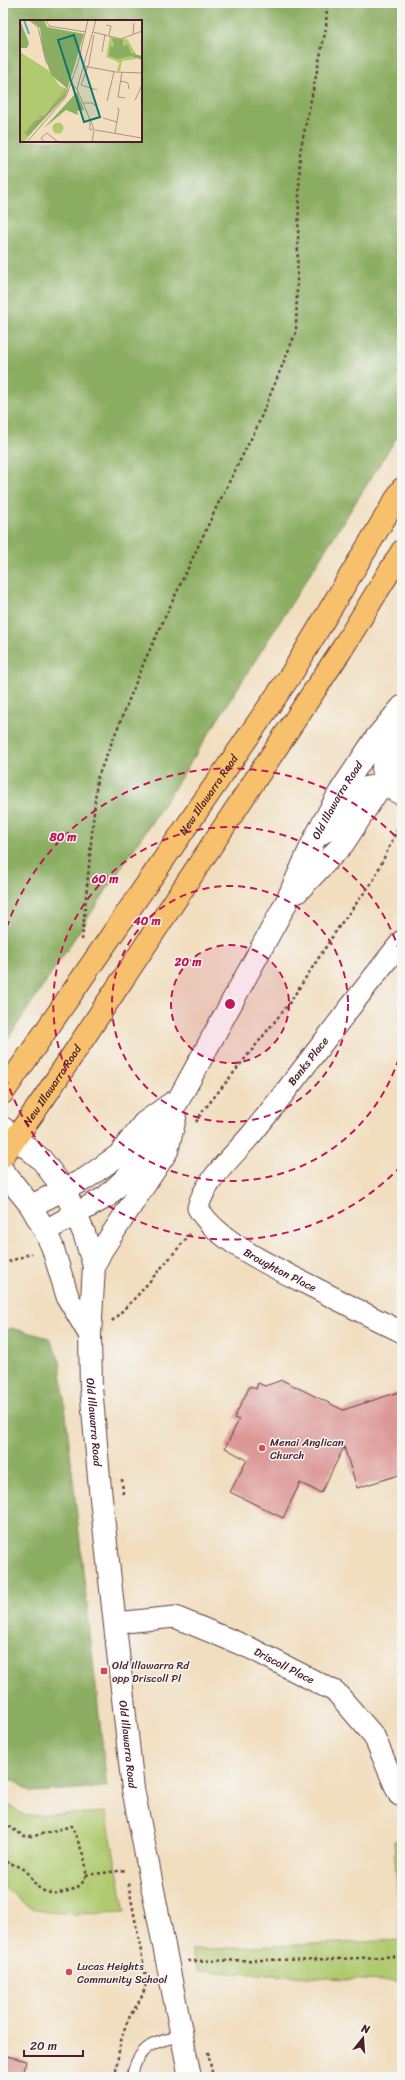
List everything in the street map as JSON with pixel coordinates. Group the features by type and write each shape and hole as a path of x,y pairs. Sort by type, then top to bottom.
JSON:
{"highway":[{"name":"New Illawarra Road","path":"3,1093 292,673 402,489"},
{"name":"New Illawarra Road","path":"3,1156 10,1133 342,649 402,551"}],"street":[{"name":"Old Illawarra Road","path":"45,1231 106,1197 126,1178 145,1155 180,1097 286,903 314,838 340,792 376,738 402,707"},
{"path":"382,784 382,759 389,741 402,722"},
{"name":"Old Illawarra Road","path":"286,903 343,844 402,753"},
{"path":"314,838 337,824 358,792 368,787 382,784 402,795"},
{"name":"Banks Place","path":"204,1218 198,1208 200,1199 213,1180 254,1132 402,941"},
{"name":"Old Illawarra Road","path":"31,1206 64,1188 85,1179 118,1154 144,1123 180,1097"},
{"name":"Old Illawarra Road","path":"94,1266 101,1250 167,1151 180,1097"},
{"name":"Old Illawarra Road","path":"10,1133 41,1158 64,1188 76,1215 94,1266 98,1331 91,1387 133,1789 190,2077"},
{"name":"Old Illawarra Road","path":"3,1171 31,1206 45,1231 52,1246 68,1298 98,1331"},
{"name":"Broughton Place","path":"204,1218 231,1240 266,1263 402,1332"},
{"name":"Driscoll Place","path":"115,1623 175,1617 250,1648 336,1692 374,1736 399,1795"}],"lane":[{"path":"132,2077 139,2055 156,2041 182,2036"}],"path":[{"path":"82,941 97,779 146,660 217,506 257,427 296,332 300,152 326,28 327,3"},
{"path":"195,1124 203,1110 288,1005 340,925 374,881 402,820"},
{"path":"98,1331 137,1296 204,1218"},
{"path":"3,1264 37,1252"},
{"path":"122,1478 124,1500"},
{"path":"3,1823 24,1836 34,1836 72,1826 85,1857 86,1874 84,1882 78,1888 56,1894 44,1892 36,1886 27,1871 19,1866 3,1861"},
{"path":"115,2077 124,2030 146,1990 146,1978 124,1862"},
{"path":"86,1874 126,1870"},
{"path":"186,1954 188,1961 336,1959 402,1956"}],"green space":[{"path":"3,3 402,3 402,424 397,437 175,787 3,1046"},
{"path":"11,1328 49,1338 60,1361 107,1787 31,1792 3,1774 3,1332"},
{"path":"3,1801 25,1816 106,1812 125,1912 75,1914 38,1910 27,1906 11,1892 3,1888"},
{"path":"402,1840 402,1982 198,1971 191,1950 400,1940 394,1841"}],"building":[{"path":"282,1380 343,1410 402,1391 402,1474 357,1488 344,1447 321,1493 300,1483 283,1518 230,1492 247,1460 225,1448 239,1420 234,1418 250,1386 256,1389 258,1383 265,1386"},
{"path":"3,2055 26,2061 23,2077 3,2077"}],"place":[{"name":"Menai Anglican Church","path":"262,1448"},
{"name":"Old Illawarra Rd opp Driscoll Pl","path":"104,1671"},
{"name":"Lucas Heights Community School","path":"69,1972"}]}
